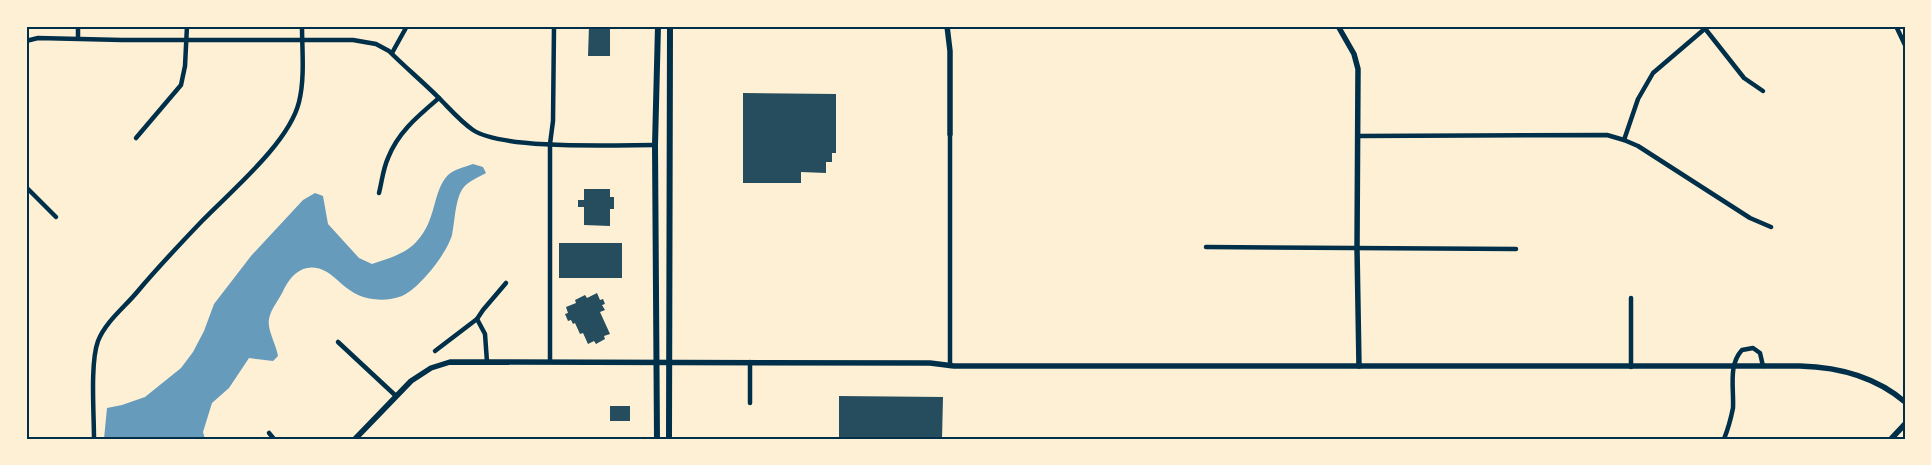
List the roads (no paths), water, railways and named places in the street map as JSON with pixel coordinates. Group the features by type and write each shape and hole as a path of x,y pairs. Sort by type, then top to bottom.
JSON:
{"main road":[{"path":"657,439 655,145 658,26"},
{"path":"669,439 670,26"}],"street":[{"path":"78,26 78,38"},
{"path":"136,138 181,86 185,66 187,26"},
{"path":"94,439 94,353 105,327 124,308 176,247 256,166 285,133 296,114 300,100 302,26"},
{"path":"392,53 407,26"},
{"path":"550,361 550,144 553,120 554,26"},
{"path":"947,26 950,51 950,366"},
{"path":"1338,26 1354,54 1358,69 1357,248 1359,366"},
{"path":"1896,26 1905,45"},
{"path":"1624,140 1638,99 1653,73 1706,27 1744,78 1763,91"},
{"path":"26,41 38,38 352,40 376,44 392,53 474,131 489,137 550,144 655,145"},
{"path":"379,193 387,159 398,137 413,120 439,98"},
{"path":"1359,136 1592,134 1607,136 1638,146 1750,218 1771,227"},
{"path":"26,187 56,216"},
{"path":"1206,247 1516,248"},
{"path":"435,351 478,319 506,283"},
{"path":"1631,298 1631,367"},
{"path":"478,319 485,334 487,362"},
{"path":"338,342 396,396"},
{"path":"1724,439 1732,410 1733,366 1739,353 1747,348 1757,350 1760,353 1763,366"},
{"path":"354,439 412,381 431,368 450,362 930,363 950,366 1818,367 1859,376 1878,385 1905,402"},
{"path":"750,362 750,403"},
{"path":"1891,439 1905,424"},
{"path":"269,434 274,439"}],"water":[{"path":"473,164 483,167 486,173 469,183 461,191 457,203 452,235 445,251 432,269 409,292 391,299 380,300 363,297 353,293 327,272 314,267 302,270 292,277 270,315 269,328 278,356 273,361 249,358 229,388 212,403 203,432 205,439 104,439 107,408 145,397 181,368 193,352 204,331 214,304 251,256 303,200 315,193 323,196 328,224 359,258 372,264 413,246 428,224 439,190 448,175 453,171"}]}
